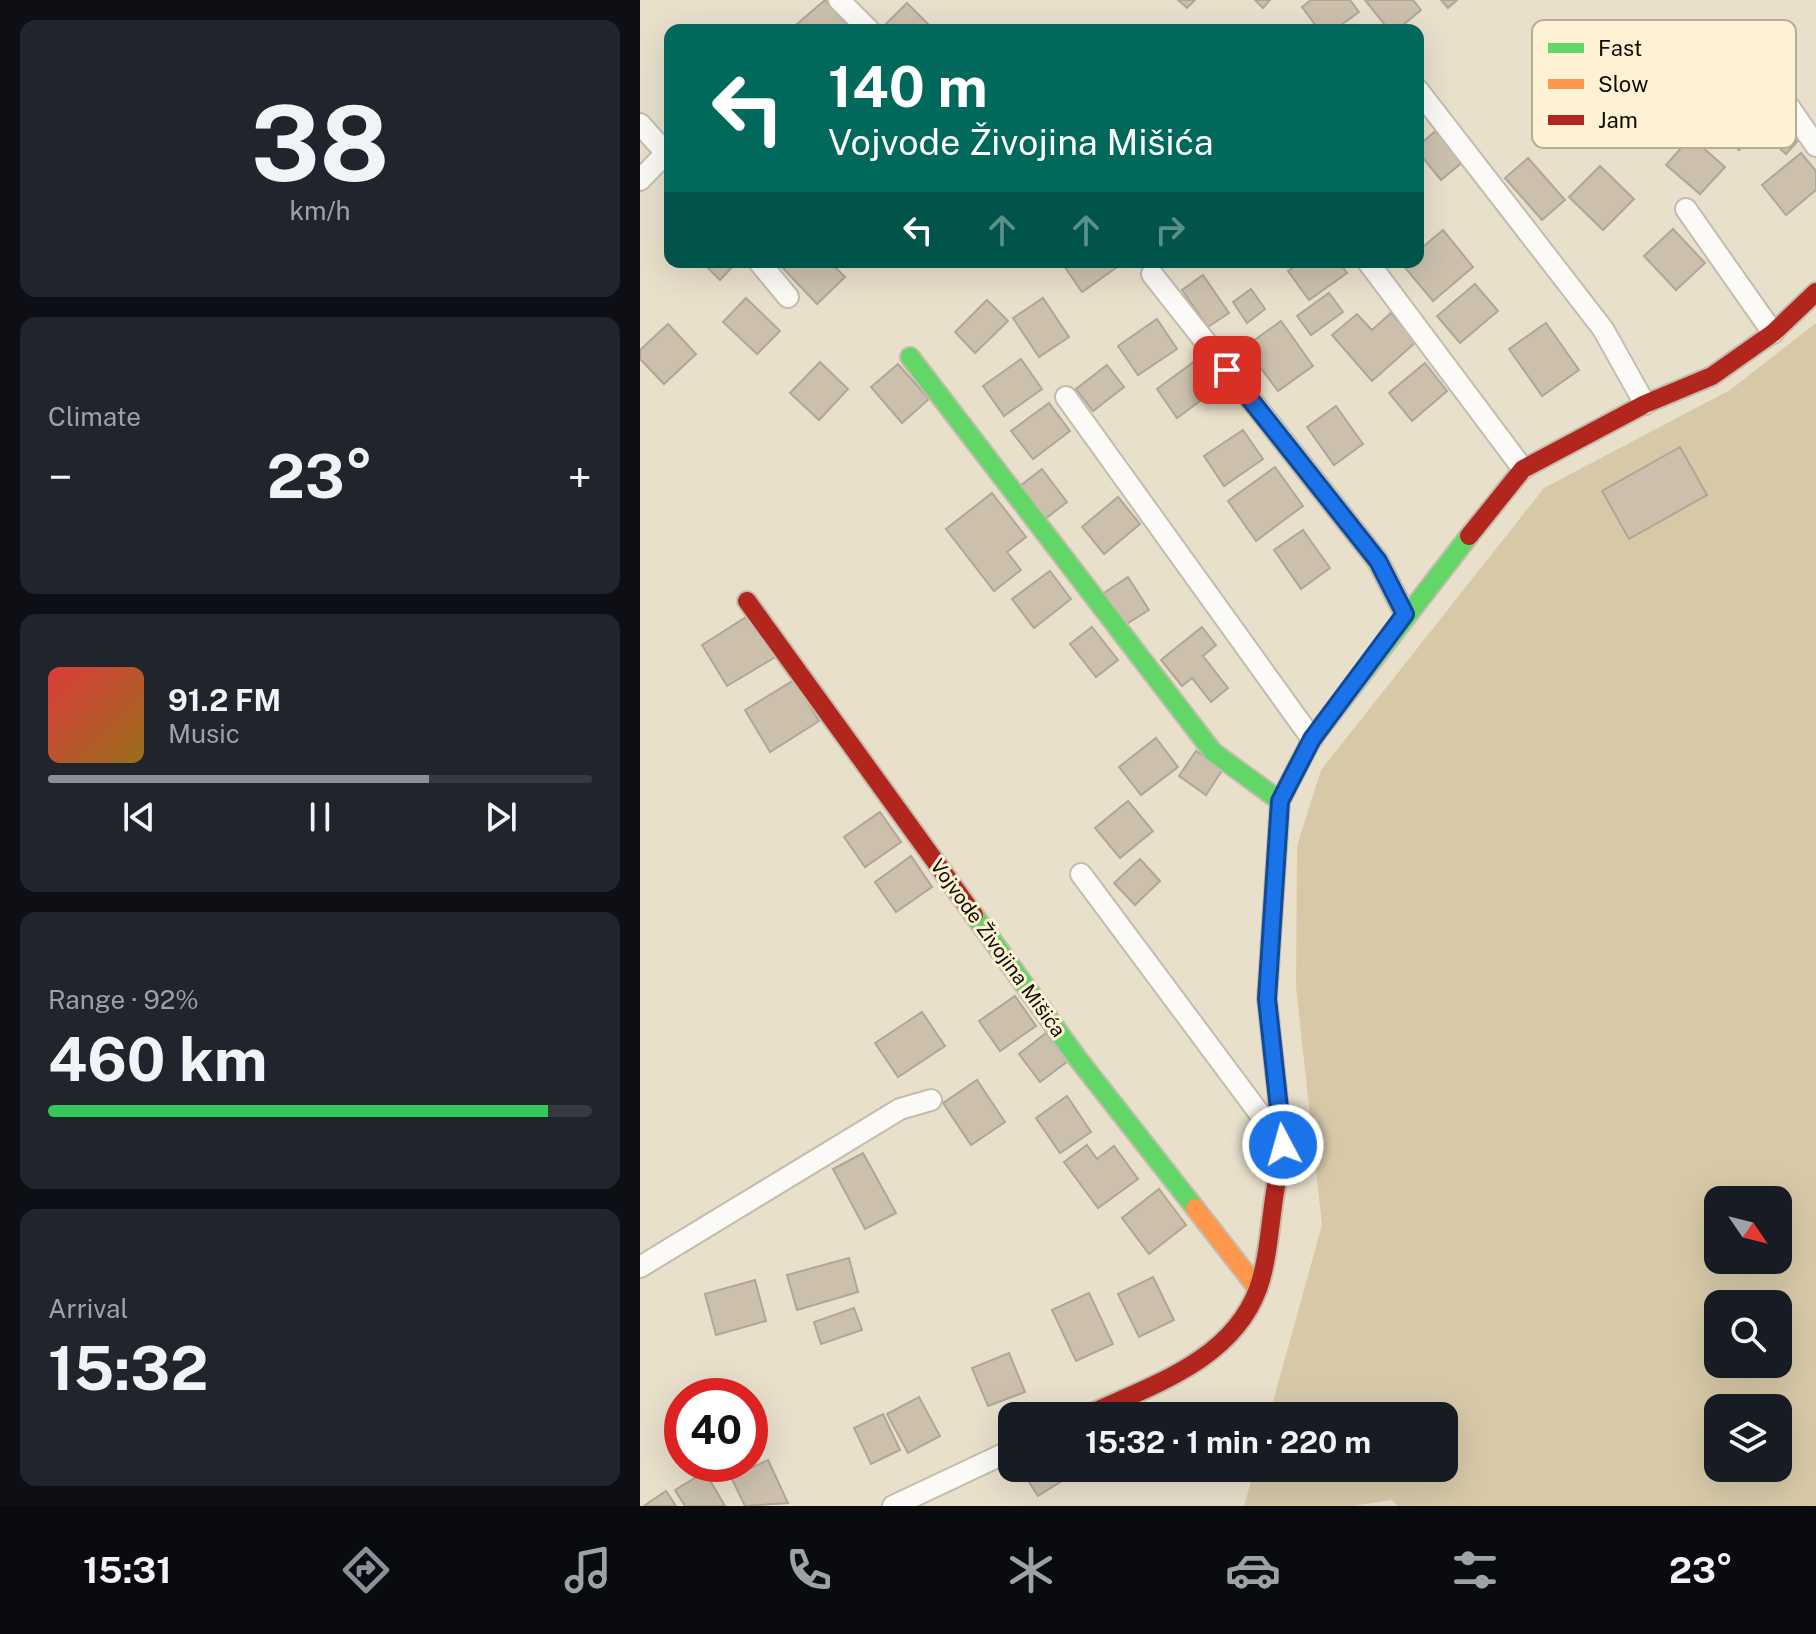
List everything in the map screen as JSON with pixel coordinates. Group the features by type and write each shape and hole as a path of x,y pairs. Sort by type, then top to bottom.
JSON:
{"street":[{"path":"839,0 863,24"},
{"path":"1424,98 1603,329 1645,404"},
{"path":"1796,117 1816,146"},
{"path":"640,124 664,151"},
{"path":"640,180 664,159"},
{"path":"1686,209 1773,333"},
{"path":"764,268 788,297"},
{"path":"1372,268 1523,469"},
{"path":"1152,274 1378,561 1405,614"},
{"path":"1115,1402 1194,1365 1231,1336 1258,1289 1283,1145 1267,999 1280,801 1312,739 1405,614 1523,469 1645,404 1712,376 1773,333 1816,292"},
{"path":"910,357 1213,752 1280,801"},
{"path":"1066,397 1312,739"},
{"name":"Vojvode Živojina Mišića","path":"747,601 1078,1059 1258,1289"},
{"path":"1081,874 1283,1145"},
{"path":"640,1267 900,1109 931,1100"},
{"path":"893,1506 998,1457"}],"shaded area":[{"path":"1816,323 1816,1506 1398,1506 1391,1500 1353,1506 1244,1506 1251,1482 1458,1482 1458,1402 1273,1402 1322,1225 1296,987 1297,846 1321,770 1544,488 1730,390"}],"building":[{"path":"825,0 847,24 797,24"},
{"path":"1178,0 1195,0 1187,8"},
{"path":"1255,0 1270,0 1263,8"},
{"path":"1311,0 1350,0 1359,12 1342,24 1315,24 1302,7"},
{"path":"1365,0 1413,0 1421,10 1404,24 1384,24"},
{"path":"1441,0 1457,0 1448,8"},
{"path":"907,3 928,24 886,24"},
{"path":"1796,126 1804,134 1796,143"},
{"path":"1439,128 1465,160 1441,180 1424,159 1424,141"},
{"path":"1681,148 1703,148 1725,167 1700,194 1666,165"},
{"path":"1801,153 1816,171 1816,190 1786,215 1762,185"},
{"path":"1528,158 1565,200 1542,220 1505,178"},
{"path":"1600,166 1634,199 1603,230 1569,197"},
{"path":"1673,229 1705,263 1676,290 1644,256"},
{"path":"1443,230 1473,267 1433,301 1405,268 1424,268 1424,246"},
{"path":"708,268 731,268 720,280"},
{"path":"783,268 836,268 845,277 817,304"},
{"path":"1065,268 1116,268 1082,292"},
{"path":"1292,268 1343,268 1347,273 1309,300 1288,271"},
{"path":"1203,275 1229,313 1208,327 1182,290"},
{"path":"1475,284 1498,311 1460,343 1437,316"},
{"path":"1251,289 1265,309 1247,323 1233,302"},
{"path":"1329,293 1343,312 1311,335 1297,316"},
{"path":"746,298 780,331 757,354 723,322"},
{"path":"1043,298 1069,337 1039,357 1013,318"},
{"path":"987,300 1008,321 975,353 955,332"},
{"path":"1391,313 1416,342 1372,381 1332,335 1357,314 1372,330"},
{"path":"1157,319 1177,349 1138,375 1118,346"},
{"path":"1281,321 1313,366 1278,391 1245,347"},
{"path":"1546,323 1579,370 1542,396 1509,349"},
{"path":"668,324 696,354 664,384 640,359 640,350"},
{"path":"1021,359 1042,389 1004,416 983,386"},
{"path":"1195,361 1215,390 1177,418 1157,389"},
{"path":"820,362 848,389 819,420 790,393"},
{"path":"1425,363 1447,391 1412,421 1389,393"},
{"path":"898,364 929,399 902,423 871,387"},
{"path":"1107,365 1124,387 1093,411 1076,389"},
{"path":"1049,403 1070,431 1033,459 1011,431"},
{"path":"1336,406 1363,444 1334,465 1307,427"},
{"path":"1243,430 1263,459 1224,486 1204,456"},
{"path":"1680,447 1707,495 1629,539 1602,491"},
{"path":"1275,467 1303,506 1256,541 1228,501"},
{"path":"1042,469 1067,502 1045,519 1020,486"},
{"path":"992,493 1026,537 1007,552 1021,570 994,591 946,529"},
{"path":"1118,497 1140,524 1104,554 1082,527"},
{"path":"1303,530 1330,568 1301,589 1274,550"},
{"path":"1050,571 1071,599 1034,628 1012,599"},
{"path":"1128,577 1149,610 1125,625 1104,593"},
{"path":"751,614 777,656 727,686 702,645"},
{"path":"1092,627 1118,660 1096,677 1070,644"},
{"path":"1202,627 1216,645 1203,656 1228,688 1211,702 1192,678 1182,686 1161,660"},
{"path":"794,680 819,721 770,752 745,710"},
{"path":"1156,738 1178,767 1141,795 1119,767"},
{"path":"1196,751 1223,769 1206,795 1179,776"},
{"path":"1128,801 1153,831 1120,858 1095,828"},
{"path":"880,812 901,842 865,867 844,837"},
{"path":"911,856 932,887 896,912 875,882"},
{"path":"1140,859 1160,881 1135,905 1114,883"},
{"path":"1015,996 1036,1026 1000,1051 979,1021"},
{"path":"922,1012 945,1046 898,1077 875,1043"},
{"path":"1046,1033 1068,1061 1040,1082 1019,1054"},
{"path":"977,1080 1005,1122 971,1145 943,1103"},
{"path":"1067,1096 1091,1132 1060,1153 1036,1118"},
{"path":"1087,1145 1097,1159 1114,1146 1138,1179 1098,1208 1064,1162"},
{"path":"863,1153 896,1213 865,1229 833,1169"},
{"path":"1159,1189 1186,1225 1149,1254 1122,1218"},
{"path":"849,1258 858,1292 797,1310 787,1275"},
{"path":"1153,1277 1174,1320 1139,1337 1118,1294"},
{"path":"755,1280 766,1321 716,1335 705,1294"},
{"path":"1089,1293 1113,1344 1076,1361 1052,1310"},
{"path":"854,1308 862,1330 821,1344 814,1322"},
{"path":"1009,1353 1025,1392 988,1406 972,1368"},
{"path":"919,1397 940,1436 908,1453 887,1414"},
{"path":"883,1414 900,1450 871,1464 854,1428"},
{"path":"768,1460 788,1503 745,1506 733,1482 768,1482"},
{"path":"688,1482 711,1482 725,1506 685,1506 675,1490"},
{"path":"1029,1482 1060,1482 1038,1496"},
{"path":"666,1491 676,1506 644,1506"}],"traffic: fast":[{"path":"910,357 1213,752 1280,801"},
{"path":"1277,848 1280,801 1312,739 1469,536"},
{"path":"974,915 1078,1059 1195,1208"}],"traffic: slow":[{"path":"1276,1186 1283,1145 1267,999 1277,848"},
{"path":"1195,1208 1258,1289"}],"traffic: jam":[{"path":"1469,536 1523,469 1645,404 1712,376 1773,333 1816,292"},
{"path":"747,601 974,915"},
{"path":"1116,1402 1185,1369 1229,1335 1245,1314 1262,1277 1276,1186"}],"route":[{"path":"1227,370 1378,561 1405,614 1312,739 1280,801 1271,900 1267,999 1283,1145"}]}
